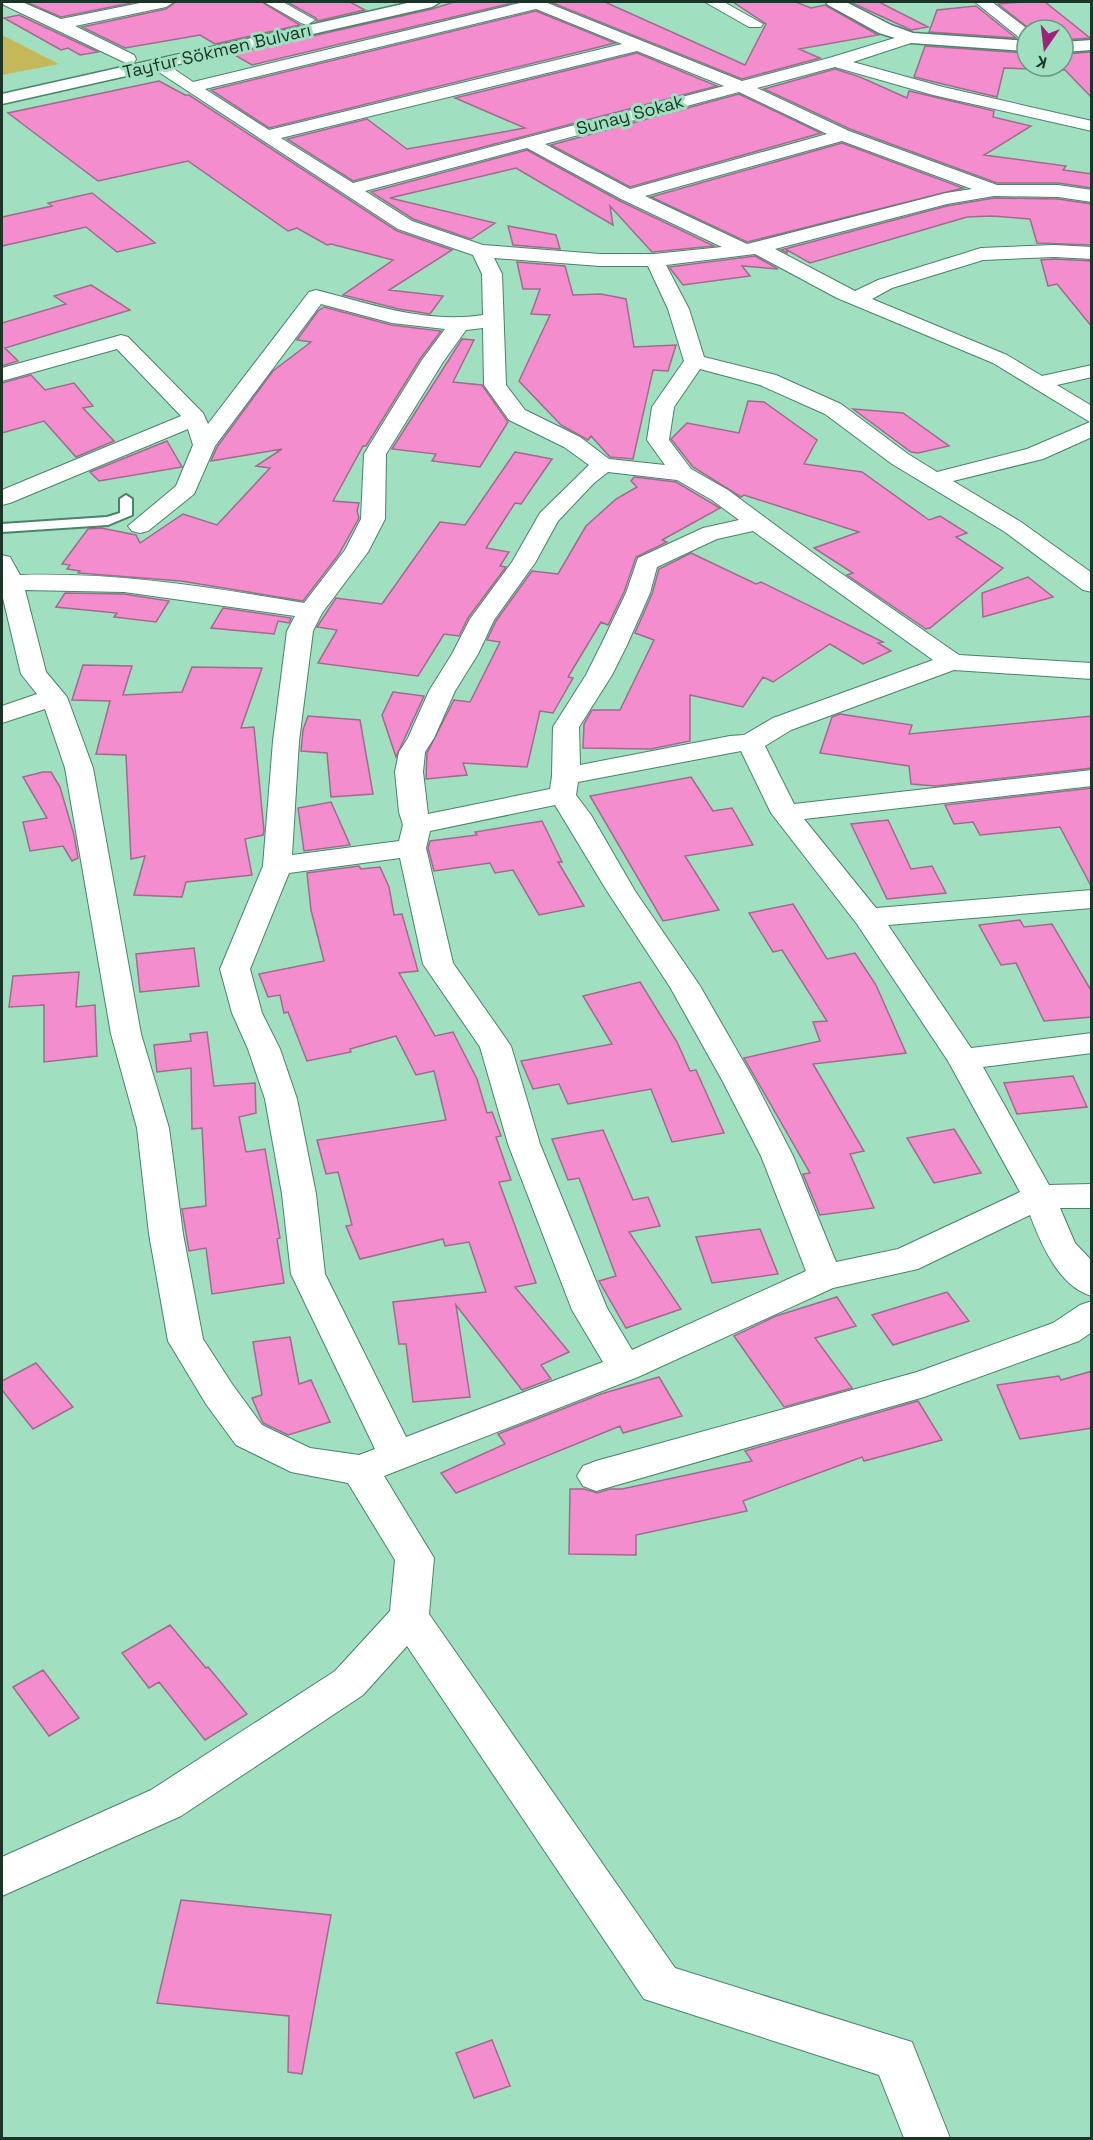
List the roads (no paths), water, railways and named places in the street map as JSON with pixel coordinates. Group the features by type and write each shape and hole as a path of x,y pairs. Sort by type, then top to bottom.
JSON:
{"main road":[{"name":"Tayfur Sökmen Bulvarı","path":"2,88 394,2"},
{"name":"Tayfur Sökmen Bulvarı","path":"2,99 432,2"},
{"path":"834,2 885,29 911,38 1015,45"},
{"path":"1075,46 1092,45"}],"street":[{"path":"10,2 128,59"},
{"path":"59,24 166,2"},
{"path":"272,2 307,20"},
{"path":"713,2 754,24"},
{"path":"983,2 1015,27"},
{"path":"192,87 535,3 739,86 843,135 994,191"},
{"name":"Sunay Sokak","path":"348,190 835,62 911,38"},
{"path":"267,136 640,45"},
{"path":"835,62 939,91 1092,126"},
{"path":"156,65 405,225 481,250 600,260 654,260 751,249 946,199 994,191 1058,191 1092,196"},
{"path":"628,195 843,135"},
{"path":"529,142 628,195 751,249 856,299 1000,359 1092,416"},
{"path":"481,250 492,274 495,385 517,415 572,442 603,465 683,474 720,495 754,522 952,662"},
{"path":"856,299 885,284 981,254 1054,251 1092,253"},
{"path":"654,260 671,289 686,324 695,361 663,407 658,440 683,474"},
{"path":"140,526 186,489 204,446 316,297 392,317 459,325 494,320"},
{"path":"398,1456 340,1344 308,1274 299,1194 281,1100 264,1049 247,1013 235,969 277,866 286,741 300,631 310,610 356,552 373,519 375,454 433,360 459,325"},
{"path":"2,375 121,341 195,418 204,446"},
{"path":"695,361 768,380 833,410 900,459 1013,527 1092,585"},
{"path":"1038,383 1092,371"},
{"path":"2,498 195,418"},
{"path":"934,479 1041,452 1069,442 1092,428"},
{"path":"603,465 585,478 548,518 523,563 482,620 465,654 442,691 422,738 412,752 408,772 415,836 438,964 495,1046 524,1144 590,1310 625,1368"},
{"path":"754,522 737,529 711,533 646,563 638,593 614,645 599,675 566,727 564,785 577,815 621,891 685,986 738,1080 777,1156 825,1277"},
{"path":"310,610 111,582 58,580 6,572 34,674 54,697 79,768 126,1034 153,1128 166,1234 186,1341 219,1394 249,1435 304,1462 360,1470 625,1368 825,1277 906,1260 1038,1197 1092,1196"},
{"path":"277,866 415,836 564,785 730,744 750,743 782,724 952,662 1092,671"},
{"path":"2,716 54,697"},
{"path":"750,743 785,813 868,918 963,1059 1038,1197 1060,1249 1092,1284"},
{"path":"785,813 1092,778"},
{"path":"868,918 1092,899"},
{"path":"963,1059 1092,1043"},
{"path":"596,1476 924,1383 1066,1332 1092,1314"},
{"path":"2,1877 166,1803 349,1683 408,1617 415,1558 360,1470"},
{"path":"408,1617 660,1984 896,2058 927,2139"}],"lane":[{"path":"2,528 108,521 126,514 126,499"}]}
